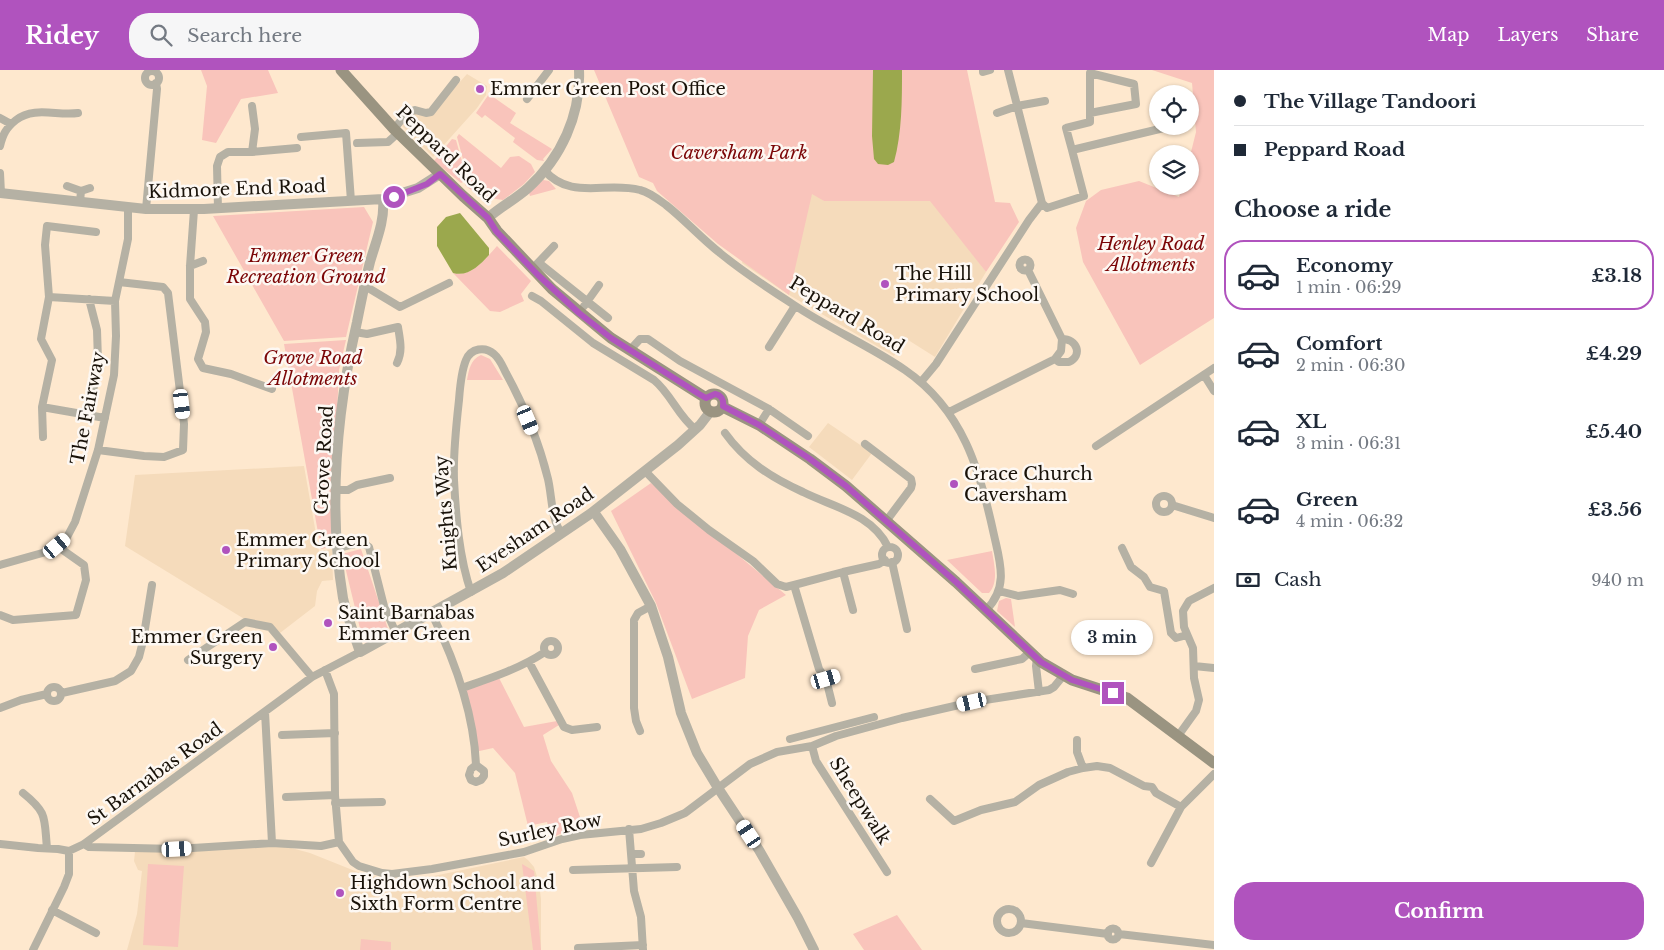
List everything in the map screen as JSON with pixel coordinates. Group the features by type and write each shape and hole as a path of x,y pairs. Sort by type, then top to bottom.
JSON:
{"main road":[{"name":"Peppard Road","path":"341,70 396,131 488,218"},
{"path":"488,218 496,231 535,266 579,313 630,350 706,398"},
{"path":"712,394 718,395 722,399 723,406 718,412 710,412 705,404 706,398 712,394"},
{"path":"723,406 759,425 810,459 887,520 1034,655 1062,676 1127,698 1214,763"}],"street":[{"path":"527,99 548,70"},
{"path":"544,170 556,154 570,127 577,100 579,70"},
{"path":"983,70 983,72 990,70"},
{"path":"1008,70 1042,203 1048,208 1084,196 1066,128 1090,122 1090,113 1090,74 1134,84 1136,104 1090,113"},
{"path":"357,142 388,142 407,113 415,110 426,113 431,112 456,80"},
{"path":"146,209 156,83"},
{"path":"997,113 1017,106 1045,100"},
{"path":"252,106 255,129 252,152"},
{"path":"0,146 3,133 10,124 24,114 35,112 66,115 78,113"},
{"path":"0,118 10,124"},
{"path":"1072,150 1149,132"},
{"path":"301,137 346,133 351,201"},
{"path":"218,209 217,166 220,157 228,152 297,148"},
{"name":"Peppard Road","path":"488,218 529,187 544,170 561,185 572,188 640,190 650,194 666,205 720,253 795,306 885,358 921,382 949,412 972,454 981,479 1002,568 999,591 986,610"},
{"path":"0,173 1,193"},
{"name":"Kidmore End Road","path":"1,193 146,209 218,209 383,199 418,188 440,174"},
{"path":"67,186 81,191 90,188"},
{"path":"80,202 81,191"},
{"name":"Grove Road","path":"360,652 351,628 344,598 338,548 336,490 338,448 344,395 355,332 383,220 383,199"},
{"path":"921,382 936,364 1029,220 1042,203"},
{"name":"The Fairway","path":"0,565 54,550 66,539 75,522 98,450 114,375 115,301 128,239 128,207"},
{"path":"194,210 190,299 204,322 206,332 198,359 203,368 231,374 272,388"},
{"path":"43,437 42,407 52,360 41,339 49,297 45,246 47,226 96,232"},
{"path":"554,246 535,266 608,318"},
{"path":"190,266 203,261"},
{"path":"949,412 1055,359 1061,350 1062,339 1028,270"},
{"path":"98,450 144,456 164,456 183,450 184,424 168,293 163,288 119,282"},
{"path":"365,286 400,307 449,283"},
{"path":"579,313 599,285"},
{"path":"532,296 541,300 593,343 663,387 686,422 695,429"},
{"path":"49,297 115,301"},
{"path":"89,299 97,330 98,361 89,415"},
{"path":"769,347 795,306"},
{"path":"355,332 367,334 398,327 402,348 397,364"},
{"path":"630,350 634,343 640,339 648,339 680,361 769,408 808,436"},
{"path":"1055,359 1059,362 1068,362 1076,356 1078,351 1070,340 1062,339"},
{"name":"Knights Way","path":"471,592 460,542 454,479 455,434 461,382 467,358 476,350 484,349 494,354 517,393 534,433 548,480 556,522 561,533"},
{"path":"1096,446 1214,368"},
{"path":"1204,375 1214,391"},
{"path":"42,407 105,418"},
{"path":"759,425 769,408"},
{"name":"Evesham Road","path":"360,652 432,614 503,573 594,512 646,472 695,429 710,412"},
{"path":"1105,428 1110,436"},
{"path":"725,433 736,448 752,463 803,492 854,513 884,538 888,547"},
{"path":"865,444 911,479 911,488 887,520"},
{"path":"646,472 677,504 709,530 753,561 777,584 786,587 843,572 889,561 897,560 898,552 893,547 884,549 882,554 889,561 906,629"},
{"path":"336,490 348,490 356,485 390,478"},
{"path":"1172,506 1214,518"},
{"path":"594,512 620,549 651,606 663,640 681,713 697,753 773,873 814,950"},
{"path":"338,548 360,543 369,548 384,606 396,633"},
{"path":"0,615 13,620 76,614 86,580 84,565 57,546"},
{"path":"1122,548 1131,567 1144,577 1150,587 1164,591 1171,633 1176,638 1187,635"},
{"path":"843,572 853,610"},
{"path":"0,708 21,700 47,694 48,698 55,701 59,699 62,693 115,681 131,671 139,657 143,641 152,585"},
{"path":"794,586 820,668 826,679 832,703"},
{"path":"1178,736 1196,711 1199,700 1194,678 1193,648 1184,627 1184,611 1189,602 1214,588"},
{"path":"999,591 1018,596 1060,590 1072,594"},
{"path":"640,731 634,708 634,620 638,613 651,606"},
{"path":"432,614 448,646 462,688 471,728 476,765"},
{"path":"188,660 245,622 270,627 312,677"},
{"path":"84,844 89,847 177,849 272,843 320,846 339,842 335,799 336,733 334,694 325,670 360,652"},
{"path":"462,688 501,675 529,662 544,652"},
{"path":"975,669 1034,655 1039,692"},
{"path":"529,662 564,726 572,730 597,727"},
{"path":"1194,666 1214,668"},
{"name":"St Barnabas Road","path":"69,851 84,844 312,677 325,670"},
{"path":"826,679 836,676"},
{"name":"Surley Row","path":"339,842 352,862 382,873 392,874 432,869 524,852 580,835 650,826 685,813 750,764 777,752 814,745 836,736 902,718 972,702 1039,692 1054,687 1062,676"},
{"path":"264,712 272,843"},
{"path":"790,739 874,717"},
{"path":"282,735 336,733"},
{"name":"Sheepwalk","path":"812,733 816,761 887,872"},
{"path":"1076,740 1077,752 1083,768"},
{"path":"954,821 981,810 1015,802 1039,785 1068,772 1096,766 1110,768 1144,786 1152,787 1156,793 1181,807"},
{"path":"1151,863 1181,807 1214,774"},
{"path":"23,793 36,803 44,814 47,848"},
{"path":"286,797 382,802"},
{"path":"930,799 954,821 954,830"},
{"path":"578,948 643,947 641,917 634,891 629,829"},
{"path":"0,844 69,851 69,874 33,950"},
{"path":"631,854 642,854"},
{"path":"573,870 677,867"},
{"path":"52,910 96,933"},
{"path":"1022,923 1108,934 1112,928 1116,929 1118,934 1214,945"}],"shaded area":[{"path":"873,70 902,70 899,140 894,162 888,165 878,164 874,159 872,136"},
{"path":"467,74 487,86 486,95 477,108 433,157 402,126 414,112 432,113"},
{"name":"The Hill Primary School","path":"771,160 824,201 931,201 986,272 935,357 905,338 894,356 789,295 742,263"},
{"path":"460,213 489,248 489,255 473,270 458,274 453,273 437,246 437,227 446,217"},
{"path":"828,423 872,453 852,480 809,447"},
{"name":"Emmer Green Primary School","path":"304,466 319,551 332,549 333,580 322,581 317,591 315,606 280,633 269,624 255,620 246,620 125,546 135,475"},
{"name":"Highdown School and Sixth Form Centre","path":"280,845 310,853 365,875 384,878 380,888 387,886 392,881 399,882 408,879 410,881 524,857 534,867 539,883 541,899 541,950 127,950 137,914 142,871 138,870 134,861 135,852"}],"green space":[{"path":"201,70 268,70 278,93 241,99 216,143 202,140 207,86"},
{"name":"Caversham Park","path":"594,70 967,70 995,202 1010,203 1019,222 986,272 930,201 824,201 812,194 789,295 718,244 657,191 653,183 639,177"},
{"name":"Henley Road Allotments","path":"1152,70 1214,70 1214,318 1140,365 1083,262 1076,228 1086,201 1101,190 1139,181 1149,185 1149,195 1174,195 1179,197 1180,195 1199,195 1199,145 1193,145 1195,135 1199,135 1199,85 1192,85 1192,83"},
{"path":"489,94 516,113 510,123 552,149 543,159 544,161 537,160 513,142 515,138 485,115 482,118 476,113"},
{"path":"459,134 501,168 510,157 519,156 531,164 535,172 524,184 503,200 478,194 465,185 464,163 457,137"},
{"path":"452,139 456,140 463,165 463,182 461,183 434,161"},
{"path":"543,180 549,181 556,189 530,196 529,193"},
{"name":"Emmer Green Recreation Ground","path":"364,207 373,222 346,337 284,341 213,216"},
{"path":"497,246 531,281 521,294 524,301 500,312 490,311 453,273 460,274 472,270 483,262"},
{"name":"Grove Road Allotments","path":"346,340 339,370 331,547 321,549 284,344"},
{"path":"481,355 490,359 503,380 467,380 472,362"},
{"path":"651,483 786,595 759,610 748,636 745,678 692,699 656,603 611,511"},
{"path":"361,549 389,632 368,644 363,641 342,554"},
{"path":"992,551 995,578 989,593 982,593 947,560"},
{"path":"1006,598 1011,599 1015,627 997,611 999,601"},
{"path":"498,676 524,727 557,721 559,725 543,735 551,761 572,793 584,829 569,830 551,838 547,822 528,826 515,773 493,748 475,752 462,688"},
{"path":"148,864 184,866 178,947 143,945"},
{"path":"522,864 534,871 541,950 533,950"},
{"path":"897,915 922,950 864,950 853,934"},
{"path":"361,939 391,942 391,950 360,950"}],"place":[{"name":"Emmer Green Post Office","path":"480,89"},
{"name":"The Hill Primary School","path":"885,284"},
{"name":"Grace Church Caversham","path":"954,484"},
{"name":"Emmer Green Primary School","path":"226,550"},
{"name":"Saint Barnabas Emmer Green","path":"328,623"},
{"name":"Emmer Green Surgery","path":"273,647"},
{"name":"Highdown School and Sixth Form Centre","path":"340,893"}],"route":[{"path":"394,197 427,184 440,174 488,218 496,231 552,289 595,326 706,398 712,394 720,396 724,402 723,406 759,425 846,486 956,582 1041,662 1062,676 1084,685 1113,693"}]}
